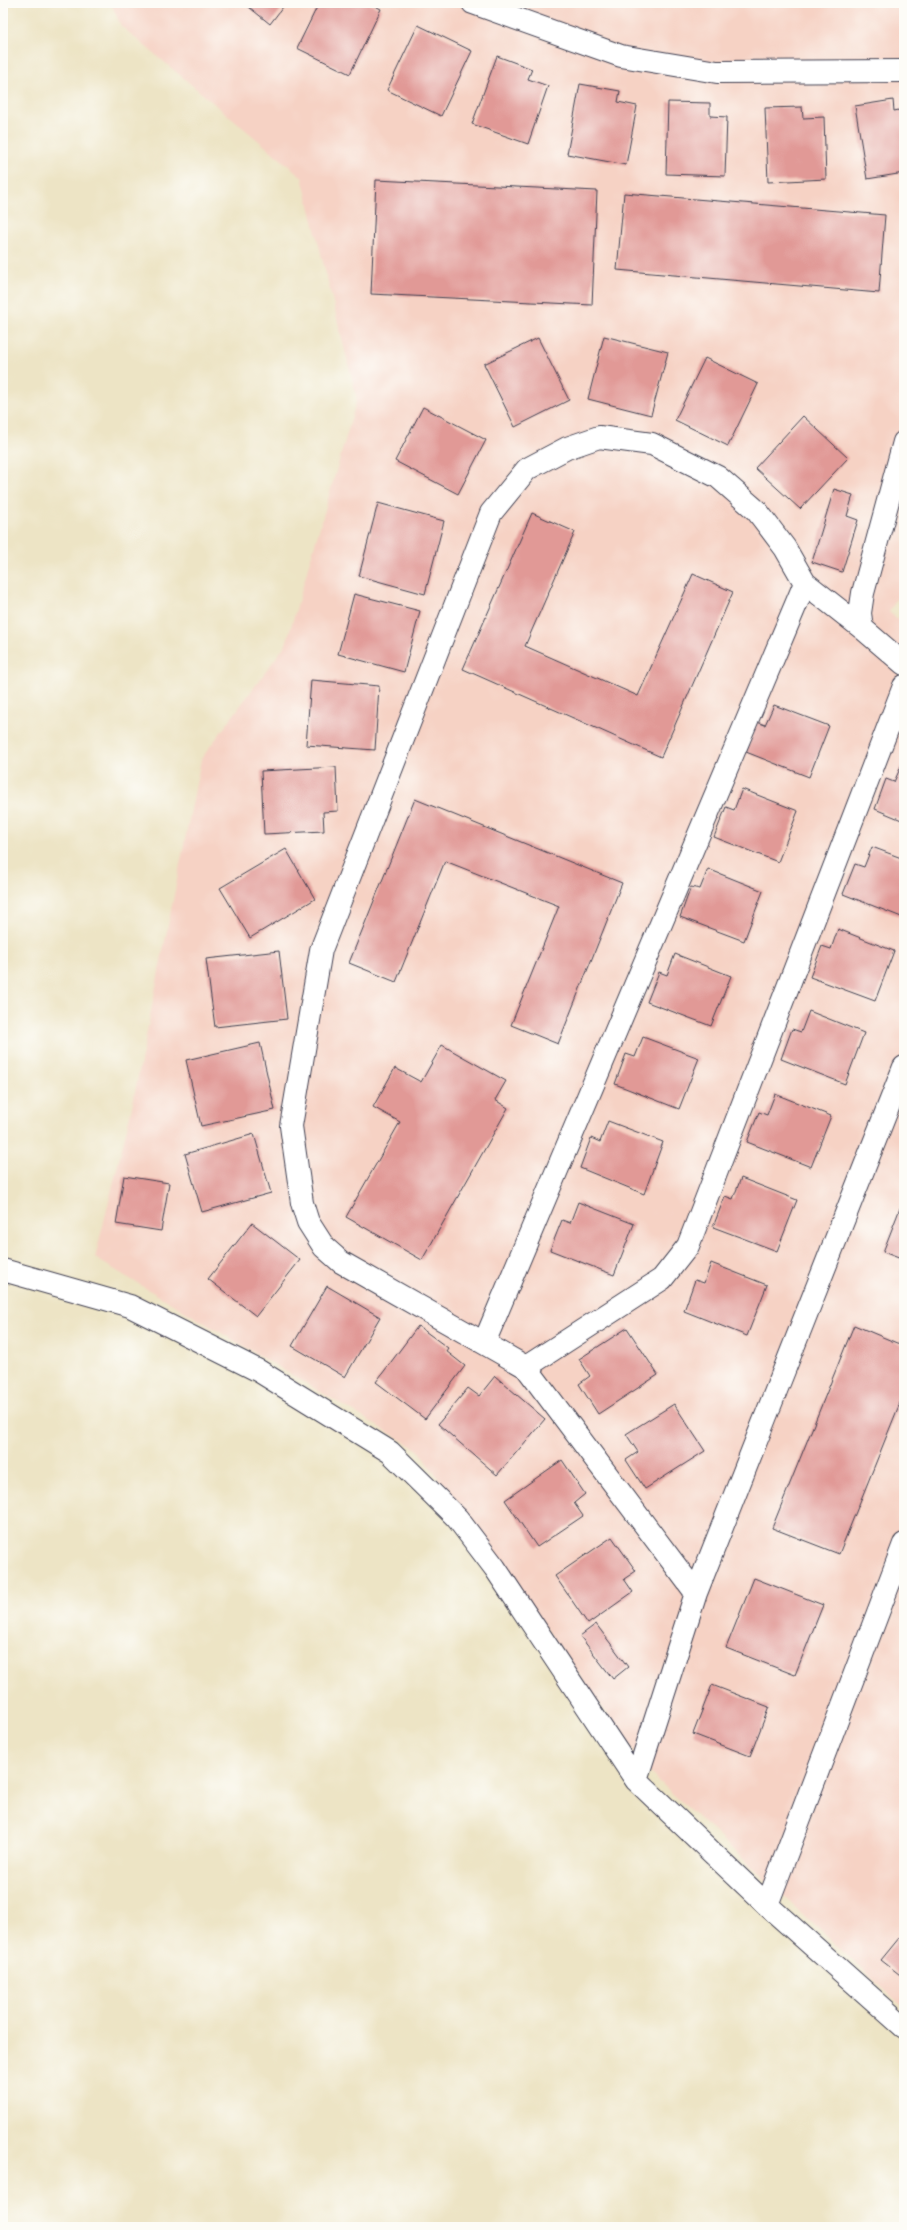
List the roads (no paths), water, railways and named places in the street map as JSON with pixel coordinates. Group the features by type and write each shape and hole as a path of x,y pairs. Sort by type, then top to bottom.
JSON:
{"street":[{"path":"472,3 620,56 717,72 904,71"},
{"path":"696,1593 526,1367 341,1262 324,1247 308,1222 302,1203 291,1126 321,950 491,513 526,469 567,448 600,437 652,444 718,477 757,511 785,548 805,583 862,628 904,664"},
{"path":"862,628 860,613 863,593 904,442"},
{"path":"484,1343 805,583"},
{"path":"526,1367 662,1279 688,1246 904,686"},
{"path":"636,1780 696,1593 904,1067"},
{"path":"3,1270 130,1306 259,1372 390,1452 457,1518 496,1568 636,1780 767,1905 904,2027"},
{"path":"767,1905 904,1544"}]}
